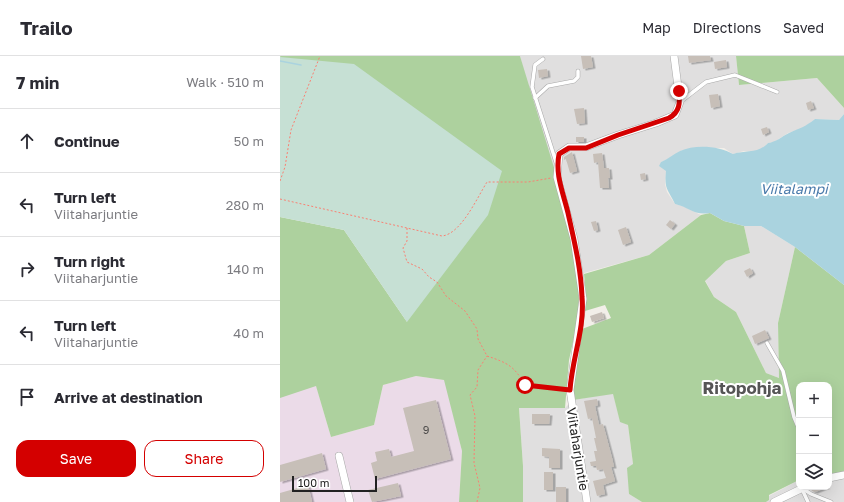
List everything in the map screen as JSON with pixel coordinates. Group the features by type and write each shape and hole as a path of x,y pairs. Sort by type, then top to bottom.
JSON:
{"street":[{"path":"674,56 680,102"},
{"name":"Viitaharjuntie","path":"586,502 570,390 583,299 574,239 557,177 559,154 563,150 569,148 586,148 618,135 656,124 674,115 680,102"},
{"path":"339,456 350,502"},
{"path":"832,477 844,475"},
{"path":"774,502 784,500 800,490"}],"lane":[{"path":"542,59 535,65 532,88 557,165"},
{"path":"535,98 548,86 574,81 578,78 578,72"},
{"path":"680,102 706,82 735,75 777,92"},
{"path":"767,343 783,371 792,412 796,422"},
{"path":"804,490 808,502"},
{"path":"806,490 811,494 831,502"}],"path":[{"path":"280,181 285,168 291,130 320,56"},
{"path":"280,198 442,236 449,235 459,227 487,182 528,182 557,177"},
{"path":"407,228 407,241 403,248 407,262 422,269 429,277 437,282 446,296 465,310 477,329 478,340 487,356 507,363 517,371 525,385 570,390"},
{"path":"477,502 480,488 474,463 474,416 470,395 477,387 478,370 487,356"}],"shaded area":[{"path":"520,56 736,56 739,85 817,78 844,108 844,114 839,120 815,119 804,128 788,133 754,152 744,151 733,154 724,148 692,148 680,151 661,162 666,171 665,184 667,192 675,204 683,206 701,215 649,255 577,275"},
{"path":"744,226 761,226 795,247 778,323 779,378 766,373 736,312 714,297 705,280 726,261 750,253"},
{"path":"416,376 445,380 462,451 459,502 280,502 280,397 316,385 331,437 374,425 383,385"},
{"path":"613,393 620,421 628,425 633,464 629,494 642,502 523,502 523,466 519,408 565,408 573,400"},
{"path":"844,472 844,502 766,502 769,500 769,496 796,482 796,490 832,490 832,474"}],"green space":[{"path":"280,56 520,56 559,184 571,238 579,299 577,324 569,360 565,408 519,408 523,466 523,502 459,502 462,451 444,380 416,376 383,385 374,425 331,437 316,386 280,398 280,217 344,230 407,322"},
{"path":"736,56 844,56 844,108 817,78 739,85"},
{"path":"280,57 354,64 502,171 488,215 407,322 344,230 280,217"},
{"path":"710,213 724,221 744,226 750,253 726,261 705,281 714,297 736,312 766,373 779,378 778,323 795,247 844,285 844,472 832,474 832,382 796,382 796,482 769,495 769,500 766,502 642,502 629,494 627,468 633,464 628,425 620,422 613,394 573,400 572,391 582,329 611,318 605,305 585,311 586,296 584,274 649,255 701,215"}],"water":[{"name":"Viitalampi","path":"844,114 844,285 795,247 761,226 744,226 724,221 710,213 704,214 696,212 675,204 666,186 666,171 659,166 661,162 678,152 693,147 721,149 733,154 760,149 768,143 805,126 815,119 839,120"}],"building":[{"path":"581,56 591,56 593,67 583,69"},
{"path":"688,56 710,56 711,60 689,63"},
{"path":"726,60 727,67 715,69 714,62"},
{"path":"547,69 548,76 539,78 538,70"},
{"path":"718,94 720,106 711,108 709,95"},
{"path":"811,101 814,108 808,110 806,103"},
{"path":"584,108 585,123 577,124 574,109"},
{"path":"767,127 769,132 763,135 761,129"},
{"path":"576,137 584,137 584,142 576,142"},
{"path":"572,152 577,171 570,173 564,157"},
{"path":"602,153 604,168 609,168 609,188 600,188 598,162 594,163 593,154"},
{"path":"645,173 646,179 641,180 640,174"},
{"path":"670,220 675,224 671,229 666,225"},
{"path":"596,221 598,230 594,231 591,222"},
{"path":"626,227 631,242 623,245 618,230"},
{"path":"750,268 753,273 747,277 744,271"},
{"path":"602,312 604,318 592,322 590,316"},
{"path":"765,330 769,338 755,344 752,336"},
{"path":"597,399 598,405 595,406 599,425 603,424 614,467 611,467 615,481 603,485 605,494 597,496 593,481 606,478 603,469 597,470 596,466 591,466 590,462 596,461 594,451 597,451 594,438 596,438 592,418 588,419 584,401"},
{"path":"436,400 451,459 375,479 371,463 377,461 375,452 389,449 391,457 414,451 403,408"},
{"path":"532,414 550,414 549,424 532,424"},
{"path":"542,448 560,449 560,468 549,468 549,457 542,456"},
{"path":"322,453 326,469 280,482 280,465"},
{"path":"544,472 553,472 553,490 544,490"},
{"path":"398,483 401,496 372,502 368,490"},
{"path":"308,485 312,502 280,502 280,493"},
{"path":"556,487 566,487 566,502 556,502"}],"waterway":[{"path":"280,61 301,65"}],"district":[{"name":"Ritopohja","path":"742,387"}],"route":[{"path":"525,385 570,390 573,357 580,325 583,299 581,281 574,239 564,197 557,177 559,154 563,150 569,148 586,148 618,135 656,124 669,118 674,115 678,109 680,102 679,91"}]}
